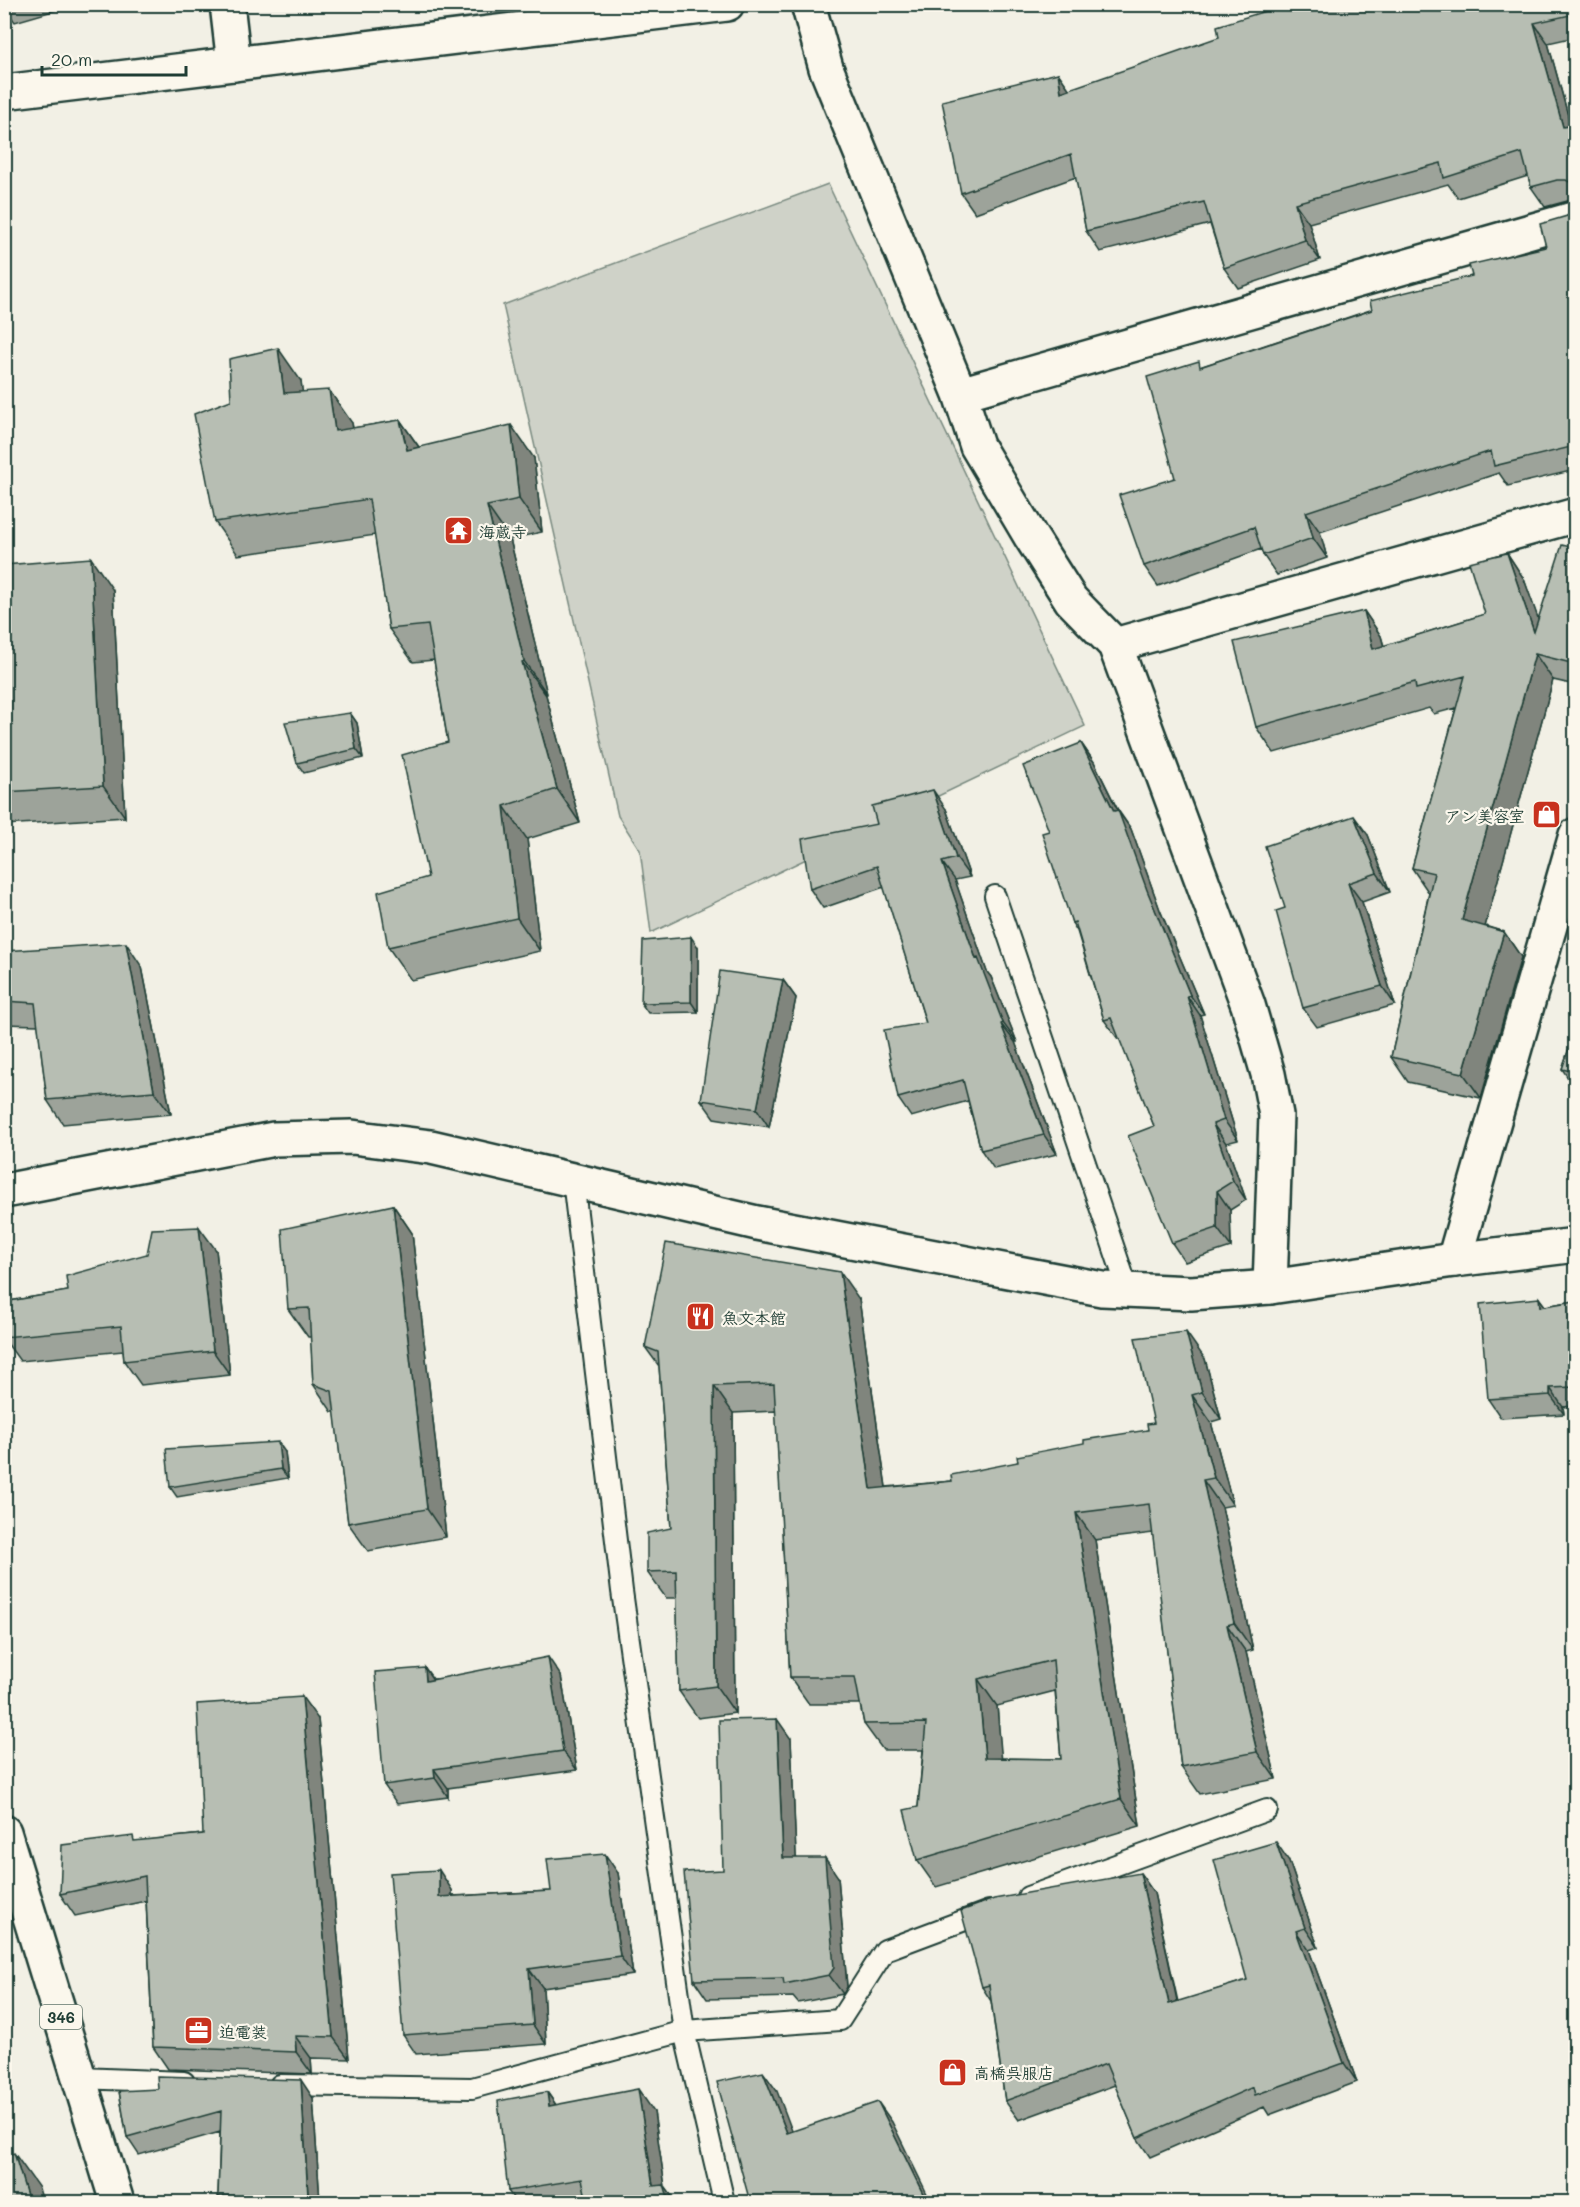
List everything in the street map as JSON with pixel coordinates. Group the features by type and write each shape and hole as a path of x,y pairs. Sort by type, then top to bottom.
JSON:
{"main road":[{"path":"227,4 234,64"},
{"path":"4,92 727,4"},
{"path":"808,4 826,68 960,394 977,446 1071,600 1115,645 1248,1005 1268,1074 1276,1115 1270,1287"},
{"path":"960,394 1575,218"},
{"path":"1115,645 1575,515"},
{"path":"1454,1260 1575,835"},
{"path":"4,1191 274,1139 352,1137 431,1147 757,1222 1102,1289 1191,1293 1270,1287 1575,1245"},
{"name":"346","path":"4,1832 117,2202"}],"lane":[{"path":"995,896 1128,1290"},
{"path":"573,1180 621,1591 684,2031 724,2202"},
{"path":"264,2085 472,2088 684,2031 840,2020 885,1950 1266,1810"},
{"path":"79,2078 207,2083"}],"shaded area":[{"path":"828,184 1085,726 651,933 640,850 618,816 503,305"}],"building":[{"path":"1288,4 1575,4 1575,14 1534,23 1563,127 1575,125 1575,185 1566,180 1557,180 1531,187 1522,153 1444,178 1441,163 1295,203 1305,240 1224,268 1204,202 1086,231 1071,154 961,193 942,101 1058,73 1061,92 1219,37 1217,26"},
{"path":"1575,210 1575,446 1494,466 1491,451 1306,512 1313,538 1263,555 1254,527 1144,566 1119,495 1175,478 1147,377 1199,361 1200,367 1372,310 1370,301 1472,276 1469,265 1546,247 1540,224 1567,216"},
{"path":"278,348 284,393 329,390 335,431 400,420 407,450 511,425 519,499 487,506 524,661 522,662 557,789 504,806 517,918 388,947 378,892 428,877 402,755 448,742 428,625 389,629 369,499 215,522 194,414 231,400 229,359"},
{"path":"1562,545 1575,548 1575,664 1535,654 1462,920 1504,932 1463,1073 1391,1057 1434,873 1412,868 1465,676 1416,689 1415,682 1256,727 1234,642 1364,611 1373,649 1485,614 1469,562 1507,553 1534,632"},
{"path":"91,558 103,786 4,792 4,726 7,726 4,686 4,565"},
{"path":"350,713 356,749 297,763 285,722"},
{"path":"1081,743 1114,811 1118,810 1147,890 1190,995 1187,996 1224,1120 1213,1124 1233,1181 1217,1191 1217,1228 1172,1243 1128,1136 1154,1126 1111,1018 1104,1020 1075,922 1072,923 1042,833 1049,831 1023,766"},
{"path":"933,790 956,858 942,862 976,959 978,958 1044,1135 981,1150 963,1080 898,1098 884,1030 926,1023 877,866 810,889 802,839 877,824 872,806"},
{"path":"1354,816 1377,873 1348,883 1382,986 1303,1008 1276,911 1285,908 1265,846"},
{"path":"691,937 691,1002 641,1003 643,941"},
{"path":"126,943 154,1091 47,1100 35,1003 4,1001 4,951"},
{"path":"720,971 783,980 757,1109 701,1100"},
{"path":"1575,1031 1575,1072 1562,1069"},
{"path":"393,1205 427,1509 348,1523 332,1391 313,1384 309,1308 288,1309 282,1229"},
{"path":"199,1227 213,1351 124,1361 121,1326 4,1337 4,1302 68,1291 66,1276 147,1254 152,1229"},
{"path":"666,1243 840,1272 871,1489 952,1481 951,1475 1018,1462 1017,1456 1084,1443 1084,1440 1148,1430 1147,1424 1154,1423 1135,1338 1186,1332 1202,1392 1192,1395 1214,1478 1203,1480 1234,1623 1227,1625 1257,1752 1181,1767 1149,1504 1076,1513 1121,1799 917,1860 904,1810 918,1807 926,1723 864,1724 855,1677 790,1677 774,1384 714,1386 716,1686 679,1691 676,1571 647,1572 647,1533 671,1528 658,1352 645,1347","holes":["1053,1660 1061,1759 985,1758 978,1679"]},
{"path":"1539,1298 1540,1307 1575,1301 1575,1387 1550,1388 1550,1395 1488,1399 1480,1304"},
{"path":"278,1442 281,1469 170,1487 166,1449"},
{"path":"548,1657 563,1751 434,1769 435,1778 384,1785 375,1672 425,1668 426,1681"},
{"path":"302,1697 333,2037 295,2036 296,2052 153,2047 145,1876 60,1894 62,1845 133,1836 134,1841 203,1834 197,1704"},
{"path":"777,1719 783,1858 825,1858 834,1968 829,1975 784,1984 783,1978 694,1980 684,1872 723,1870 719,1720"},
{"path":"1276,1842 1305,1928 1296,1931 1344,2063 1255,2095 1253,2087 1137,2138 1106,2064 1005,2101 989,1985 982,1987 961,1911 994,1899 1140,1873 1169,2004 1247,1980 1214,1860"},
{"path":"605,1854 620,1956 529,1969 533,2025 403,2035 390,1873 439,1870 439,1897 551,1891 547,1859"},
{"path":"763,2072 787,2133 878,2102 927,2202 750,2202 717,2082"},
{"path":"157,2076 301,2080 308,2196 218,2196 221,2111 127,2137 119,2091 158,2089"},
{"path":"638,2089 653,2186 664,2185 669,2202 587,2202 582,2179 508,2191 498,2101 547,2092 549,2106"},
{"path":"14,2153 29,2202 4,2202 4,2155"}],"place":[{"name":"海蔵寺","path":"458,531"},
{"name":"アン美容室","path":"1546,815"},
{"name":"魚文本館","path":"701,1317"},
{"name":"迫電装","path":"198,2031"},
{"name":"高橋呉服店","path":"953,2072"}]}
